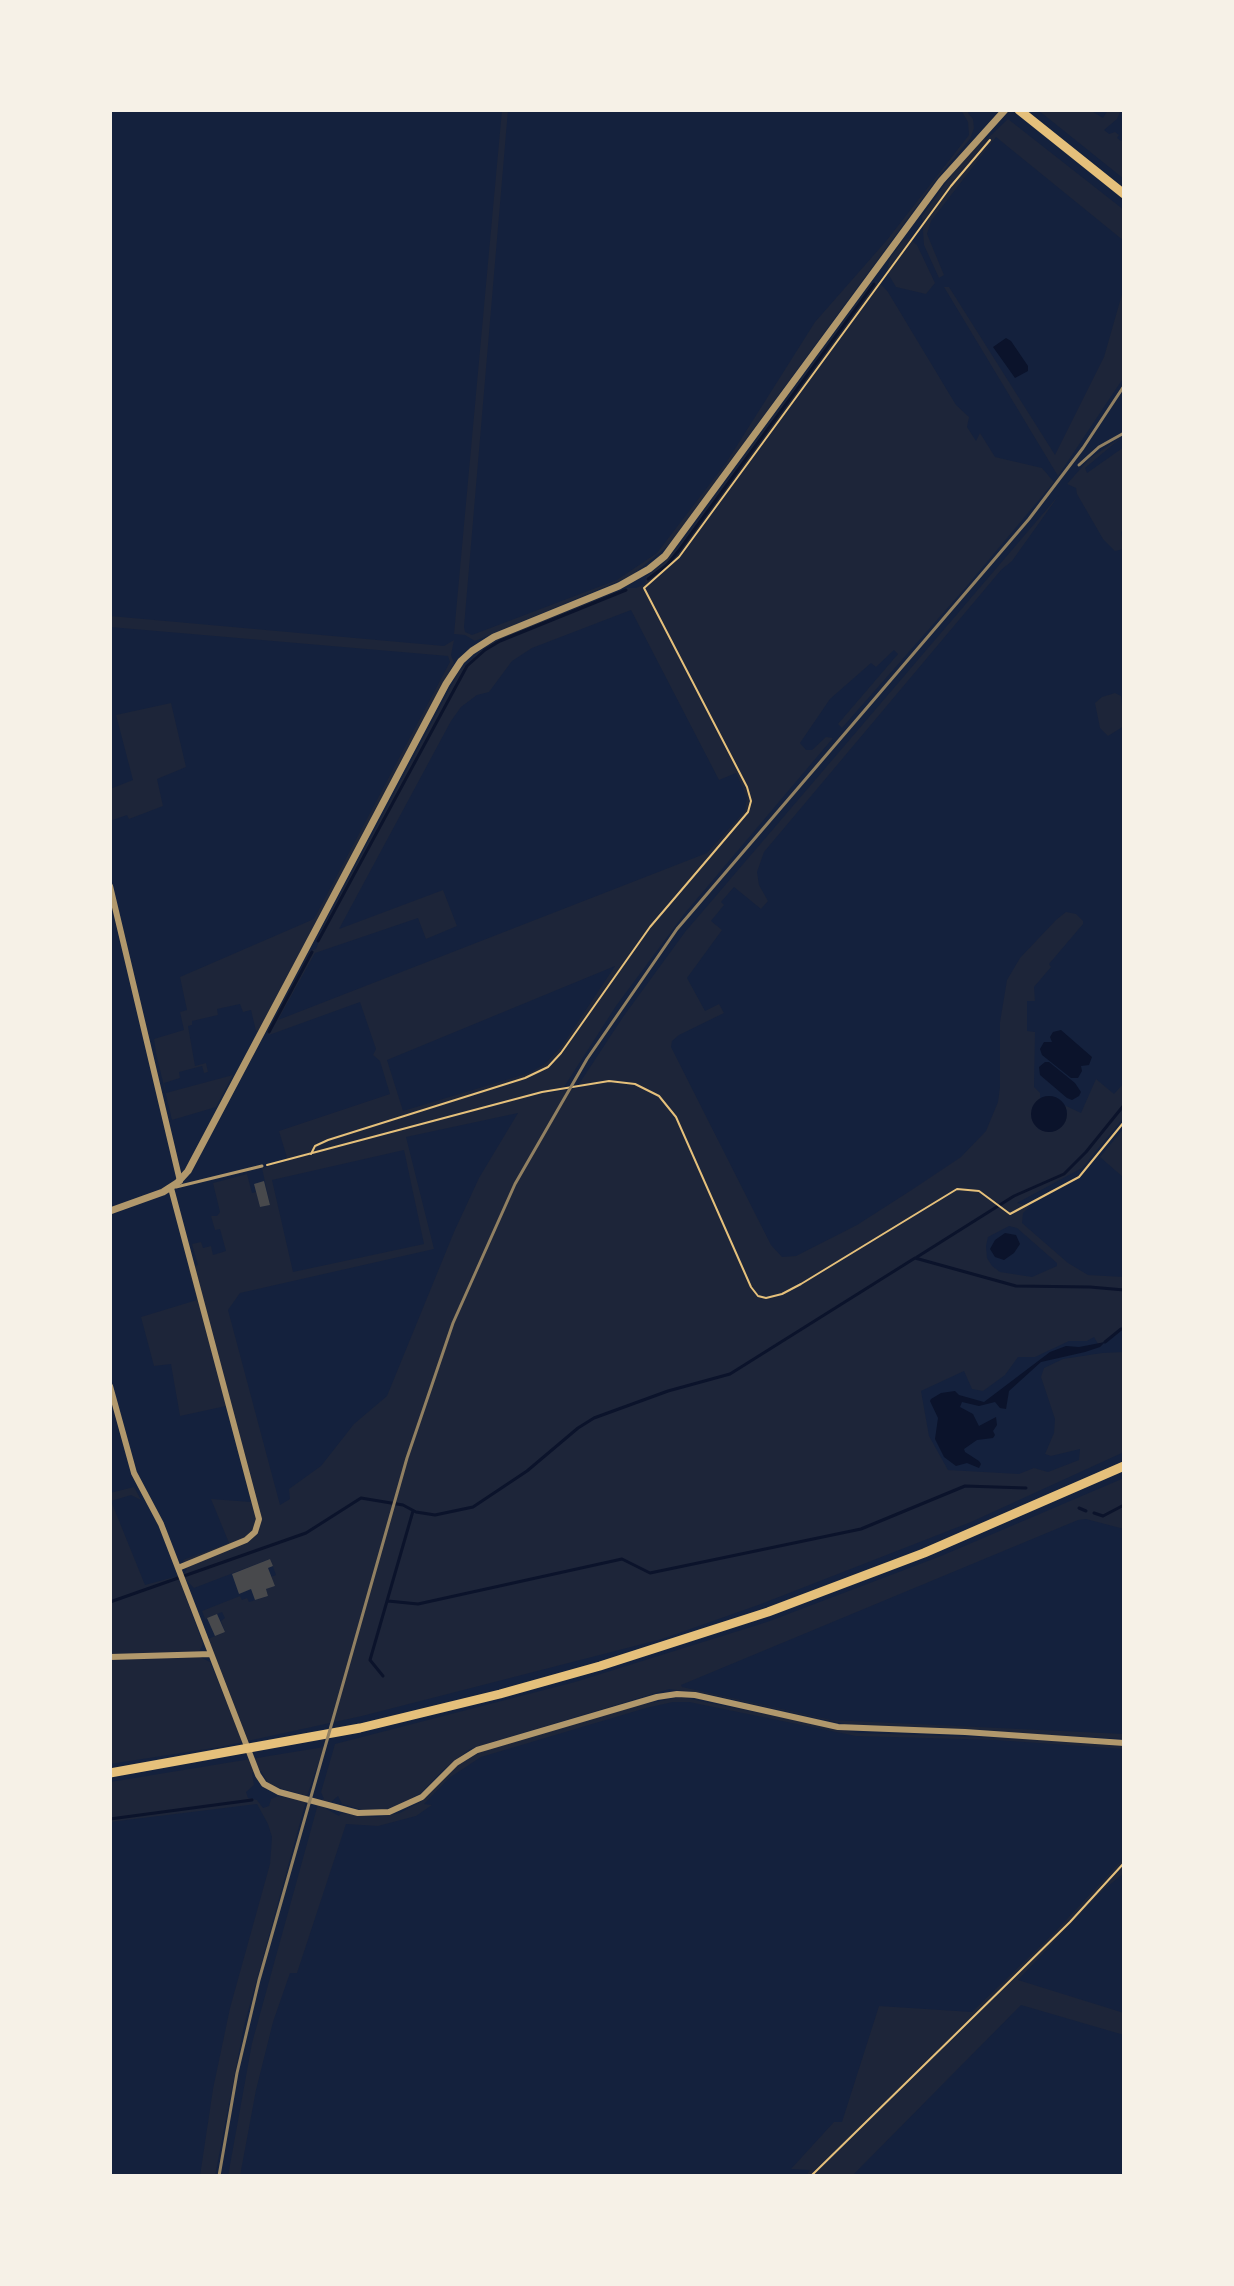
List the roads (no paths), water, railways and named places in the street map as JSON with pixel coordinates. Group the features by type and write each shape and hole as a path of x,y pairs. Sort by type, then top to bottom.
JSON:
{"main road":[{"path":"1019,110 1124,194"},
{"path":"110,1773 360,1728 534,1685 654,1650 768,1612 924,1553 1124,1466"}],"street":[{"path":"110,1211 171,1188 193,1163 461,661 494,637 619,586 665,556 941,181 1005,110"},
{"path":"110,886 180,1181"},
{"path":"171,1188 259,1519 255,1532 246,1540 181,1575"},
{"path":"110,1386 134,1473 161,1524 257,1772 267,1786 288,1795 358,1813 389,1812 422,1797 456,1763 477,1750 657,1697 677,1694 695,1695 838,1727 1124,1743"},
{"path":"110,1657 211,1654"}],"lane":[{"path":"171,1188 262,1166"}],"waterway":[{"path":"648,579 667,565 680,549 874,284"},
{"path":"318,941 467,666 500,641 626,590"},
{"path":"269,1032 312,952"},
{"path":"917,1257 1014,1196 1064,1174 1124,1105"},
{"path":"110,1602 306,1533 361,1498 403,1505 416,1512 435,1515 473,1507 527,1471 594,1418 668,1391 730,1374 915,1258 1016,1286 1124,1290"},
{"path":"1105,1342 1121,1329"},
{"path":"388,1601 418,1604 622,1559 650,1573 861,1529 965,1486 1026,1488"},
{"path":"1094,1513 1103,1516 1124,1505"},
{"path":"1079,1508 1086,1511"},
{"path":"383,1676 370,1660 413,1511"},
{"path":"110,1819 252,1800"}],"railway":[{"path":"219,2176 237,2073 259,1980 407,1458 453,1323 515,1184 587,1059 677,929 1029,519 1083,448 1124,386"},
{"path":"1079,465 1099,447 1124,433"}]}
